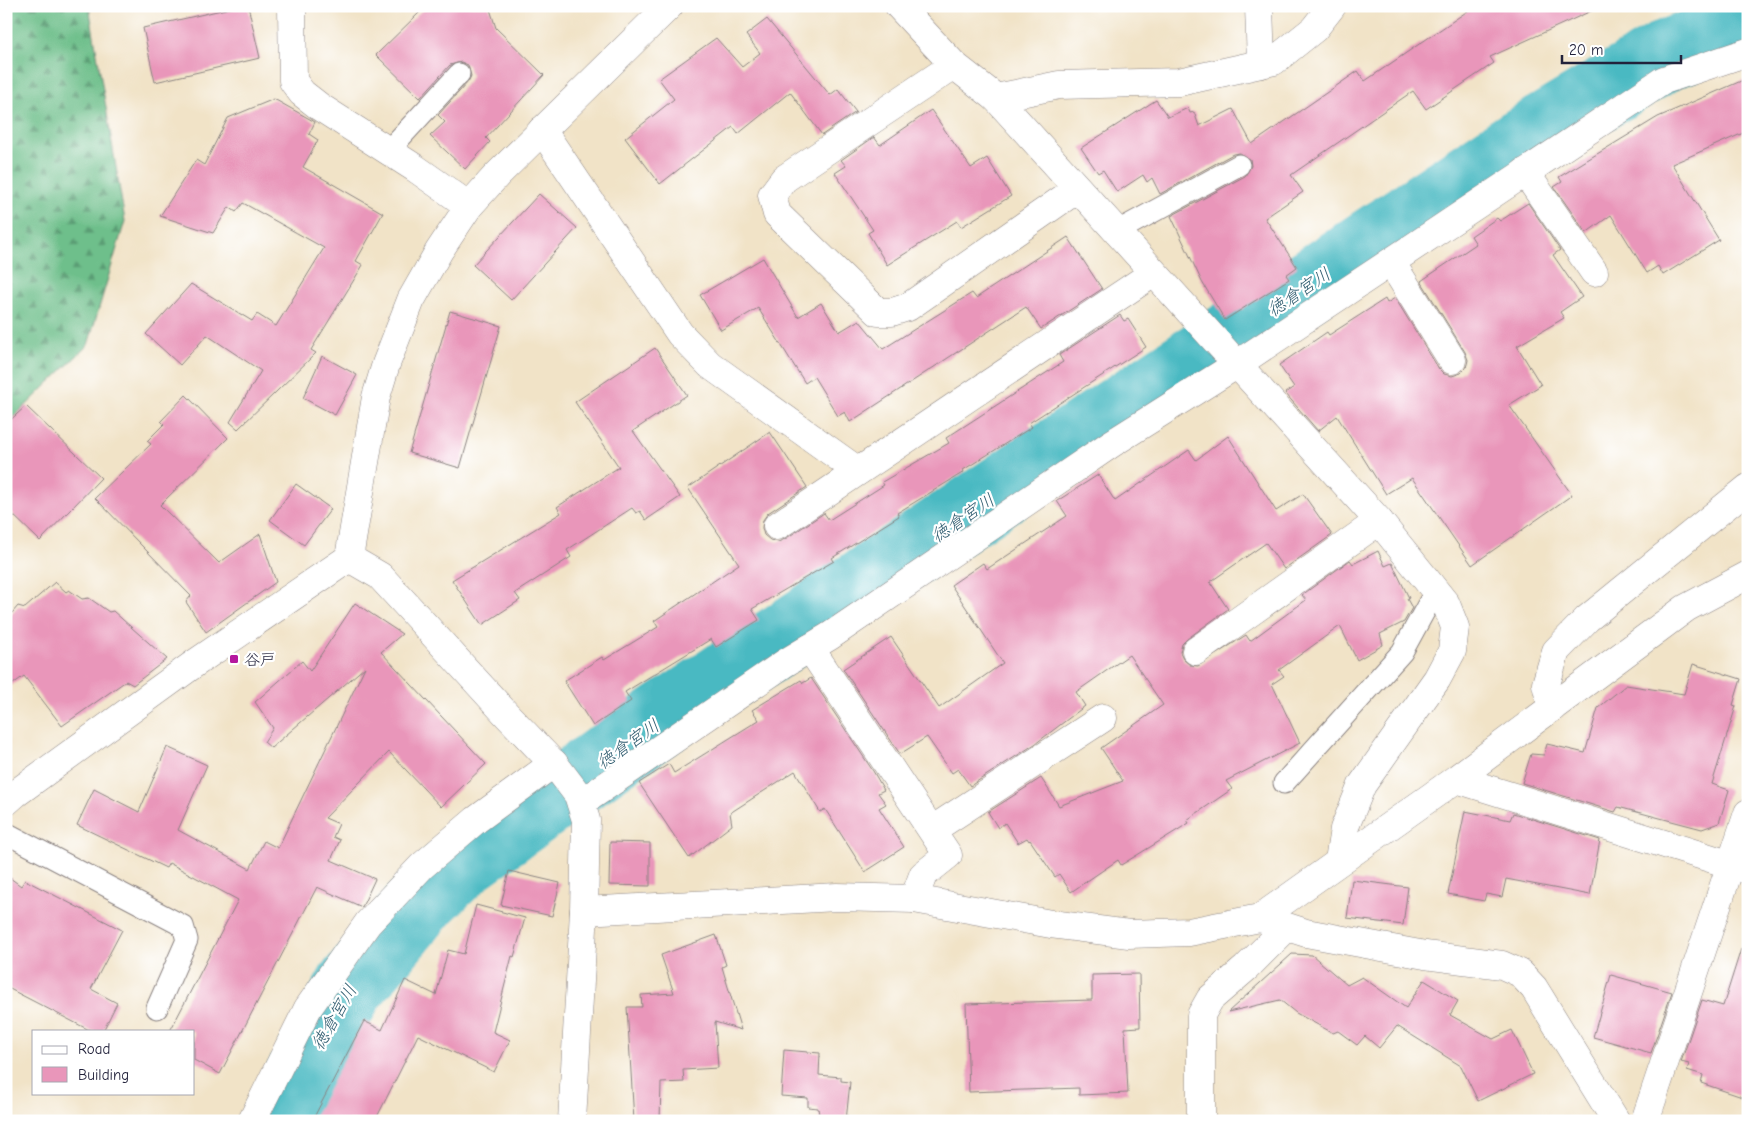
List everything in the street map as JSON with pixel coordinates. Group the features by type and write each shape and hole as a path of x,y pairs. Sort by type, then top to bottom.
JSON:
{"street":[{"path":"292,6 293,81 302,92 320,107 469,206"},
{"path":"6,802 194,664 350,558 376,398 386,364 411,300 439,251 469,206 542,130 669,6"},
{"path":"899,6 954,65 996,98 1152,274 1379,521 1446,604 1455,627 1452,651 1437,679 1362,785 1344,829 1339,861"},
{"path":"1259,6 1261,64"},
{"path":"996,98 1059,84 1179,82 1274,61 1314,29 1332,6"},
{"path":"580,799 810,648 1111,444 1236,365 1664,80 1748,52"},
{"path":"954,65 784,179 772,195 777,214 878,312 892,312 908,307 1077,189"},
{"path":"542,130 680,334 710,365 858,472"},
{"path":"1526,172 1594,272"},
{"path":"1391,262 1452,360"},
{"path":"776,526 1152,274"},
{"path":"1552,708 1546,684 1556,651 1587,619 1748,488"},
{"path":"1196,651 1379,521"},
{"path":"350,558 380,576 508,716 555,764 580,799 586,820 584,911 572,1121"},
{"path":"584,911 837,897 914,899 1051,924 1129,934 1189,932 1260,918 1456,779 1686,608 1748,576"},
{"path":"810,648 948,855 923,875 914,899"},
{"path":"932,830 1103,718"},
{"path":"252,1121 308,1008 368,924 422,866 476,820 555,764"},
{"path":"1456,779 1740,867"},
{"path":"1645,1121 1740,867 1748,813"},
{"path":"1260,918 1286,928 1425,955 1502,965 1520,974 1534,988 1616,1121"},
{"path":"1202,1121 1201,1015 1210,999 1246,968 1286,928"}],"lane":[{"path":"388,151 459,74"},
{"path":"1116,232 1239,165"},
{"path":"1284,783 1402,652 1431,599 1437,592"},
{"path":"6,833 183,926 187,940 157,1008"}],"green space":[{"path":"6,6 89,6 125,221 88,345 6,425"}],"building":[{"path":"239,6 248,6 260,58 155,82 143,28"},
{"path":"438,6 489,6 496,28 544,75 486,138 490,142 465,169 430,136 445,122 438,115 468,82 471,76 468,65 461,62 450,65 420,98 376,55 421,11"},
{"path":"1475,6 1602,6 1490,57 1494,63 1426,109 1413,91 1291,175 1303,192 1265,218 1297,267 1286,275 1289,279 1225,320 1202,282 1171,216 1245,176 1251,166 1250,159 1240,153 1233,154 1160,194 1152,178 1147,182 1143,175 1117,192 1103,170 1098,173 1081,148 1156,100 1168,117 1188,108 1190,113 1194,112 1199,126 1233,109 1252,144 1358,71 1365,81"},
{"path":"767,19 830,95 838,89 856,112 822,135 790,92 738,134 733,127 660,184 625,138 674,99 659,79 716,38 742,67 760,53 746,35"},
{"path":"1748,78 1748,131 1672,164 1719,240 1663,275 1658,266 1647,273 1611,215 1586,233 1554,187 1562,182 1559,177 1658,117"},
{"path":"274,99 315,122 309,134 318,140 303,167 383,213 356,261 363,265 311,350 316,353 238,429 230,422 261,371 207,335 180,365 146,334 191,284 252,321 257,314 276,326 324,248 243,203 236,212 229,207 213,233 160,216 196,160 204,165 228,118"},
{"path":"931,110 971,168 987,158 1011,196 961,227 957,221 887,265 868,233 873,230 835,173 846,166 841,160 874,137 880,145"},
{"path":"539,194 577,228 511,300 473,265"},
{"path":"1528,203 1560,250 1553,255 1582,297 1560,312 1564,318 1517,346 1541,385 1509,405 1572,495 1472,565 1412,478 1386,494 1337,416 1318,431 1285,393 1294,387 1279,365 1327,332 1329,335 1385,299 1387,303 1395,298 1439,369 1444,374 1452,376 1461,373 1466,368 1468,360 1465,352 1421,281 1476,244 1471,236 1497,218 1500,221"},
{"path":"1068,237 1102,289 1041,329 1026,307 850,422 845,412 838,416 814,377 805,383 758,308 721,330 700,295 763,258 798,317 821,303 839,332 859,320 883,349 972,293 976,298"},
{"path":"450,311 501,326 460,468 409,453"},
{"path":"1120,315 1124,321 1128,319 1146,347 1029,423 1032,427 897,513 899,516 832,558 834,561 752,609 759,620 716,647 711,639 625,692 631,701 593,726 564,681 602,657 604,660 658,627 654,621 739,564 688,488 770,432 807,487 768,513 763,520 762,528 764,535 770,540 778,542 824,513 829,520 884,485 882,482 949,443 946,438 1063,362 1059,355"},
{"path":"655,348 687,395 633,431 680,497 646,520 640,511 636,513 632,508 567,550 571,557 515,593 520,600 482,625 452,580 561,513 557,507 619,467 575,402"},
{"path":"322,356 357,375 335,415 303,398"},
{"path":"186,395 228,438 160,505 219,563 260,534 276,582 206,632 186,602 191,596 95,498 151,444 147,441 164,424 161,421"},
{"path":"26,406 101,478 40,541 6,508 6,424"},
{"path":"1228,436 1276,511 1303,494 1332,535 1284,569 1266,543 1210,582 1228,609 1182,644 1180,652 1184,660 1190,665 1198,666 1246,635 1250,641 1306,600 1302,595 1350,560 1353,564 1378,551 1385,566 1392,563 1412,608 1404,622 1380,634 1383,645 1357,660 1340,626 1279,670 1284,676 1272,684 1300,743 1226,781 1232,789 1187,820 1189,823 1121,865 1118,860 1071,892 1059,874 1055,877 1030,840 1027,838 1018,843 1005,823 998,828 988,812 1041,778 1059,806 1123,781 1101,748 1163,705 1129,655 1076,692 1085,706 1035,744 970,786 958,769 952,773 927,737 900,754 843,669 891,637 939,708 1003,663 951,585 983,563 987,569 1067,516 1057,501 1098,475 1115,501 1189,450 1196,460"},
{"path":"296,484 331,509 304,545 270,520"},
{"path":"55,582 66,592 69,590 82,599 89,598 109,612 113,611 167,659 133,685 126,681 62,726 24,676 6,689 6,620 18,606 25,608"},
{"path":"355,603 402,634 381,652 486,764 441,807 389,752 325,818 339,824 333,837 340,840 331,860 375,879 362,907 317,887 220,1074 195,1061 195,1030 171,1030 238,900 169,863 166,868 77,825 94,789 139,812 167,747 207,765 178,830 250,869 264,841 278,848 365,667 271,748 264,742 273,728 255,702 302,661 310,671"},
{"path":"1693,664 1741,679 1733,705 1736,706 1712,784 1729,790 1719,823 1702,829 1618,807 1615,812 1522,783 1531,754 1544,755 1547,744 1585,753 1598,708 1626,685 1684,694"},
{"path":"811,678 884,790 878,793 886,804 879,808 904,847 865,872 825,809 820,812 795,771 730,813 732,825 689,858 639,783 669,764 674,773 759,720 752,710 801,680 803,683"},
{"path":"1465,811 1510,820 1513,813 1600,840 1590,895 1506,879 1502,897 1486,894 1484,901 1448,894"},
{"path":"610,842 650,843 650,886 609,885"},
{"path":"509,871 560,883 552,916 501,905"},
{"path":"6,875 21,886 25,880 122,930 91,989 117,1003 104,1030 89,1030 6,987"},
{"path":"1352,880 1408,887 1403,925 1347,918"},
{"path":"476,905 525,918 514,957 512,956 493,1032 510,1040 494,1072 418,1035 375,1121 312,1121 364,1021 382,1030 405,980 436,995 448,950 464,954"},
{"path":"716,935 726,965 722,967 741,1030 715,1022 718,1068 683,1070 684,1082 661,1083 660,1121 634,1121 627,1007 642,1007 641,995 674,993 661,955"},
{"path":"1741,949 1748,950 1748,1099 1701,1083 1703,1075 1687,1070 1689,1064 1681,1062 1702,1000 1723,1006"},
{"path":"1292,954 1312,955 1347,985 1362,977 1406,1008 1424,980 1458,1001 1450,1015 1493,1039 1512,1030 1533,1074 1478,1101 1461,1066 1397,1026 1379,1048 1365,1036 1357,1045 1338,1031 1333,1033 1296,1013 1280,1000 1228,1012"},
{"path":"1139,974 1140,1027 1125,1028 1128,1093 1079,1095 1079,1088 969,1092 966,1004 1092,1000 1092,975"},
{"path":"1611,975 1672,992 1651,1053 1593,1037"},
{"path":"784,1050 820,1053 819,1075 841,1077 841,1081 850,1082 846,1121 820,1121 818,1108 808,1107 808,1098 781,1096"}],"waterway":[{"name":"徳倉宮川","path":"276,1121 351,986 426,897 467,858 657,723 1049,458 1518,145 1667,55 1748,24"}],"place":[{"name":"谷戸","path":"234,659"}]}
